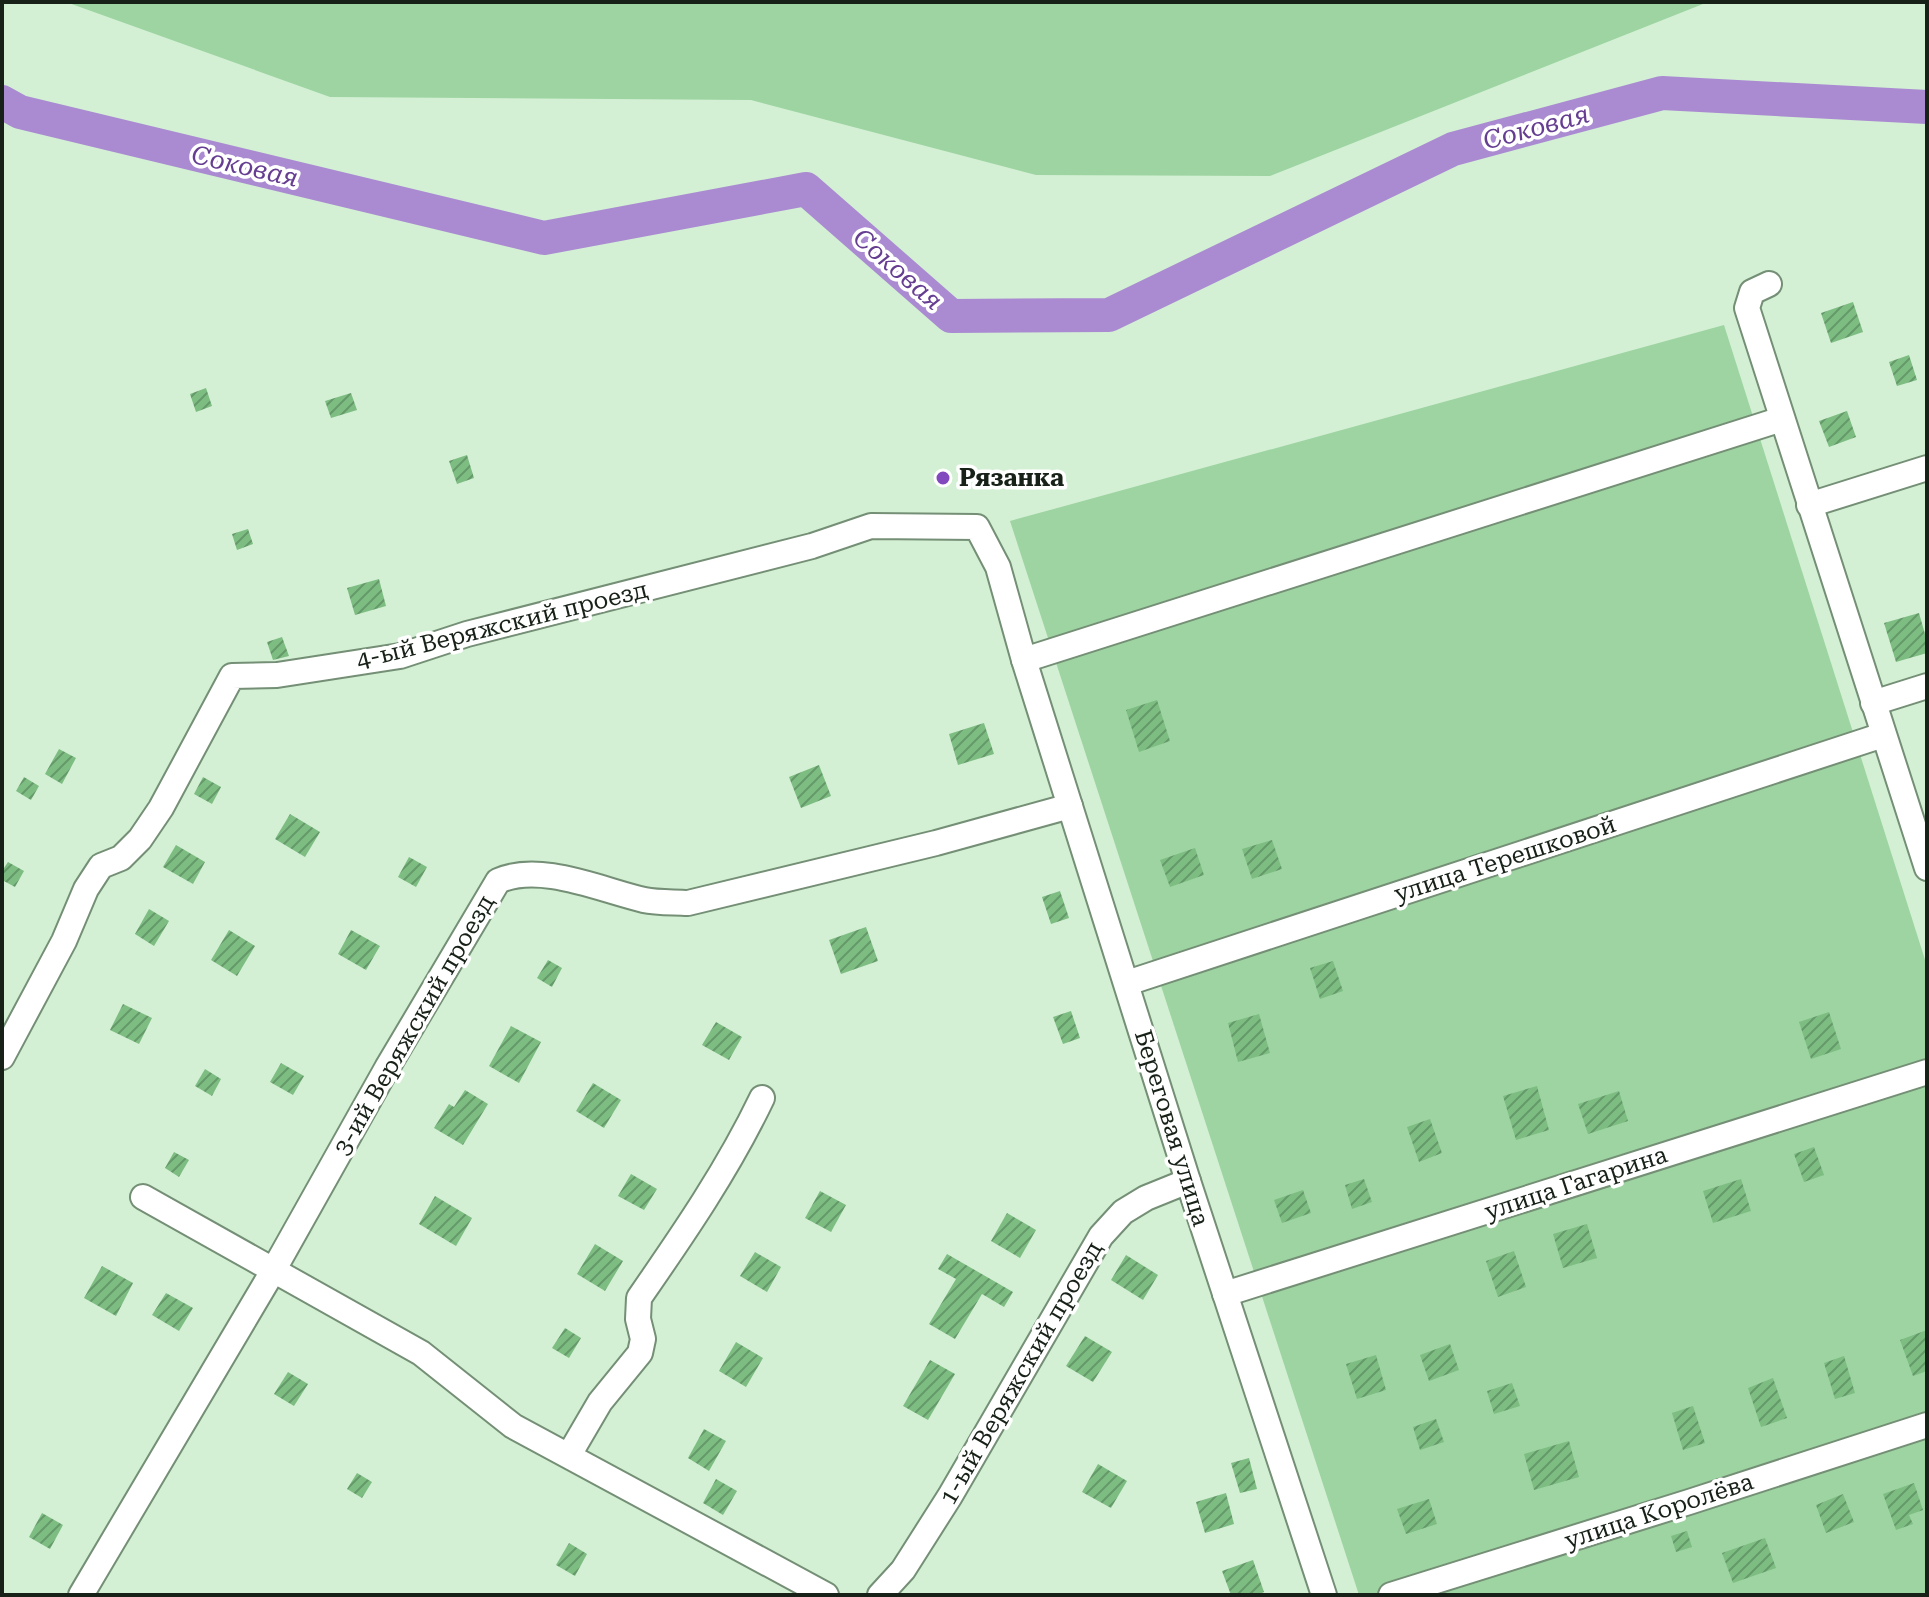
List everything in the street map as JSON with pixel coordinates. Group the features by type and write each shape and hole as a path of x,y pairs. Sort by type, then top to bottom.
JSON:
{"street":[{"path":"1769,284 1752,292 1747,308 1927,868"},
{"path":"1024,660 1782,419"},
{"path":"1809,505 1927,468"},
{"name":"4-ый Веряжский проезд","path":"2,1057 64,941 86,889 101,866 121,858 140,839 161,808 232,676 277,675 400,656 467,634 812,546 871,526 977,527 998,567 1024,660"},
{"name":"Береговая улица","path":"1024,660 1188,1181 1324,1595"},
{"path":"1873,703 1927,686"},
{"name":"улица Терешковой","path":"1127,983 1883,735"},
{"name":"3-ий Веряжский проезд","path":"81,1595 498,881 514,874 538,876 596,885 646,900 688,903 936,843 1070,806"},
{"name":"улица Гагарина","path":"1225,1294 1927,1072"},
{"path":"569,1455 600,1402 640,1353 643,1339 638,1319 639,1298 707,1199 762,1098"},
{"name":"1-ый Веряжский проезд","path":"880,1595 903,1570 950,1496 1101,1236 1123,1212 1146,1198 1188,1181"},
{"path":"143,1197 421,1353 513,1426 826,1595"},
{"name":"улица Королёва","path":"1391,1595 1927,1425"}],"green space":[{"path":"66,2 1708,2 1270,176 1036,175 751,100 330,97"},
{"path":"1724,325 1927,966 1927,1595 1359,1595 1010,521"}],"building":[{"path":"1853,302 1863,332 1831,343 1821,313"},
{"path":"1909,355 1917,380 1897,386 1889,362"},
{"path":"206,388 212,406 196,412 190,394"},
{"path":"351,393 357,410 331,418 325,401"},
{"path":"1847,411 1856,437 1829,447 1819,421"},
{"path":"467,455 474,478 457,484 449,461"},
{"path":"248,529 253,544 237,550 232,534"},
{"path":"379,579 386,606 355,615 347,588"},
{"path":"1919,613 1927,653 1896,662 1884,623"},
{"path":"282,637 289,656 273,660 267,642"},
{"path":"1157,700 1170,741 1139,752 1126,710"},
{"path":"984,723 994,754 958,765 949,734"},
{"path":"59,749 76,758 62,784 45,774"},
{"path":"819,765 831,796 801,808 789,777"},
{"path":"24,777 39,786 31,800 16,791"},
{"path":"203,777 221,787 212,804 194,794"},
{"path":"290,814 320,832 305,857 275,839"},
{"path":"1272,840 1282,869 1252,879 1242,849"},
{"path":"176,845 205,862 193,884 163,867"},
{"path":"1195,848 1204,875 1170,887 1160,860"},
{"path":"409,857 427,867 416,887 398,877"},
{"path":"8,862 24,871 15,887 2,880 2,871"},
{"path":"1060,891 1069,918 1051,924 1042,897"},
{"path":"149,909 169,921 154,946 135,934"},
{"path":"866,927 878,961 841,974 829,940"},
{"path":"229,930 255,946 237,976 211,960"},
{"path":"351,930 380,946 366,970 338,954"},
{"path":"548,960 562,968 552,987 537,978"},
{"path":"1333,961 1343,991 1320,999 1310,968"},
{"path":"123,1004 152,1018 139,1044 110,1030"},
{"path":"1071,1011 1080,1038 1063,1044 1053,1017"},
{"path":"1829,1012 1841,1049 1811,1059 1799,1022"},
{"path":"1259,1014 1270,1053 1238,1062 1228,1023"},
{"path":"716,1022 742,1037 729,1060 702,1045"},
{"path":"511,1026 541,1042 519,1083 489,1066"},
{"path":"281,1063 304,1076 293,1095 270,1082"},
{"path":"205,1069 221,1079 212,1096 195,1086"},
{"path":"593,1083 621,1100 604,1128 576,1111"},
{"path":"1537,1086 1549,1130 1516,1140 1503,1096"},
{"path":"465,1090 488,1104 463,1145 434,1128 449,1104 454,1107"},
{"path":"1619,1091 1628,1121 1588,1134 1578,1104"},
{"path":"1430,1119 1442,1153 1419,1162 1407,1127"},
{"path":"1814,1147 1824,1175 1804,1182 1794,1154"},
{"path":"174,1152 189,1160 179,1177 165,1168"},
{"path":"631,1174 657,1189 644,1210 618,1196"},
{"path":"1364,1179 1372,1202 1352,1209 1345,1185"},
{"path":"1741,1179 1751,1211 1713,1223 1703,1191"},
{"path":"1303,1190 1311,1213 1282,1223 1274,1200"},
{"path":"820,1191 846,1205 831,1232 805,1218"},
{"path":"435,1196 472,1218 456,1246 419,1224"},
{"path":"1007,1213 1036,1230 1020,1258 991,1241"},
{"path":"1587,1224 1597,1258 1563,1268 1553,1234"},
{"path":"595,1244 623,1261 605,1291 577,1274"},
{"path":"1514,1251 1526,1287 1498,1297 1486,1261"},
{"path":"755,1252 781,1267 767,1292 740,1276"},
{"path":"947,1254 1013,1292 1004,1307 982,1294 955,1339 929,1324 956,1279 938,1269"},
{"path":"1126,1255 1158,1275 1143,1300 1111,1280"},
{"path":"102,1266 133,1283 116,1316 84,1298"},
{"path":"166,1293 193,1308 179,1331 152,1315"},
{"path":"565,1328 581,1338 569,1358 552,1348"},
{"path":"1927,1330 1927,1371 1913,1376 1900,1340"},
{"path":"1085,1336 1112,1352 1093,1382 1066,1366"},
{"path":"736,1342 763,1358 746,1387 719,1371"},
{"path":"1450,1344 1459,1370 1429,1381 1420,1355"},
{"path":"1376,1355 1386,1390 1357,1399 1346,1364"},
{"path":"1844,1356 1855,1393 1835,1399 1824,1363"},
{"path":"930,1360 955,1374 928,1420 903,1406"},
{"path":"288,1372 308,1384 294,1406 274,1394"},
{"path":"1773,1378 1787,1418 1761,1427 1748,1388"},
{"path":"1512,1383 1520,1406 1494,1414 1487,1391"},
{"path":"1693,1406 1705,1443 1683,1450 1672,1413"},
{"path":"1436,1419 1444,1442 1420,1450 1413,1427"},
{"path":"704,1429 726,1441 709,1471 688,1458"},
{"path":"1569,1441 1579,1477 1534,1490 1524,1454"},
{"path":"1249,1458 1257,1489 1240,1493 1231,1463"},
{"path":"1098,1464 1127,1481 1111,1508 1082,1492"},
{"path":"357,1473 372,1482 362,1498 347,1489"},
{"path":"716,1479 737,1491 723,1515 703,1503"},
{"path":"1914,1483 1923,1510 1909,1515 1913,1524 1896,1530 1883,1494"},
{"path":"1226,1493 1234,1524 1205,1533 1196,1502"},
{"path":"1843,1494 1854,1522 1826,1533 1816,1505"},
{"path":"1429,1499 1437,1524 1406,1534 1397,1509"},
{"path":"42,1513 63,1525 50,1549 29,1537"},
{"path":"1687,1531 1692,1547 1676,1552 1671,1536"},
{"path":"1765,1538 1776,1568 1733,1583 1722,1553"},
{"path":"569,1543 587,1554 575,1576 556,1565"},
{"path":"1253,1560 1264,1592 1231,1595 1222,1571"}],"waterway":[{"name":"Соковая","path":"2,102 20,112 544,238 806,189 951,316 1109,315 1453,149 1662,93 1927,107"}],"place":[{"name":"Рязанка","path":"943,478"}]}
